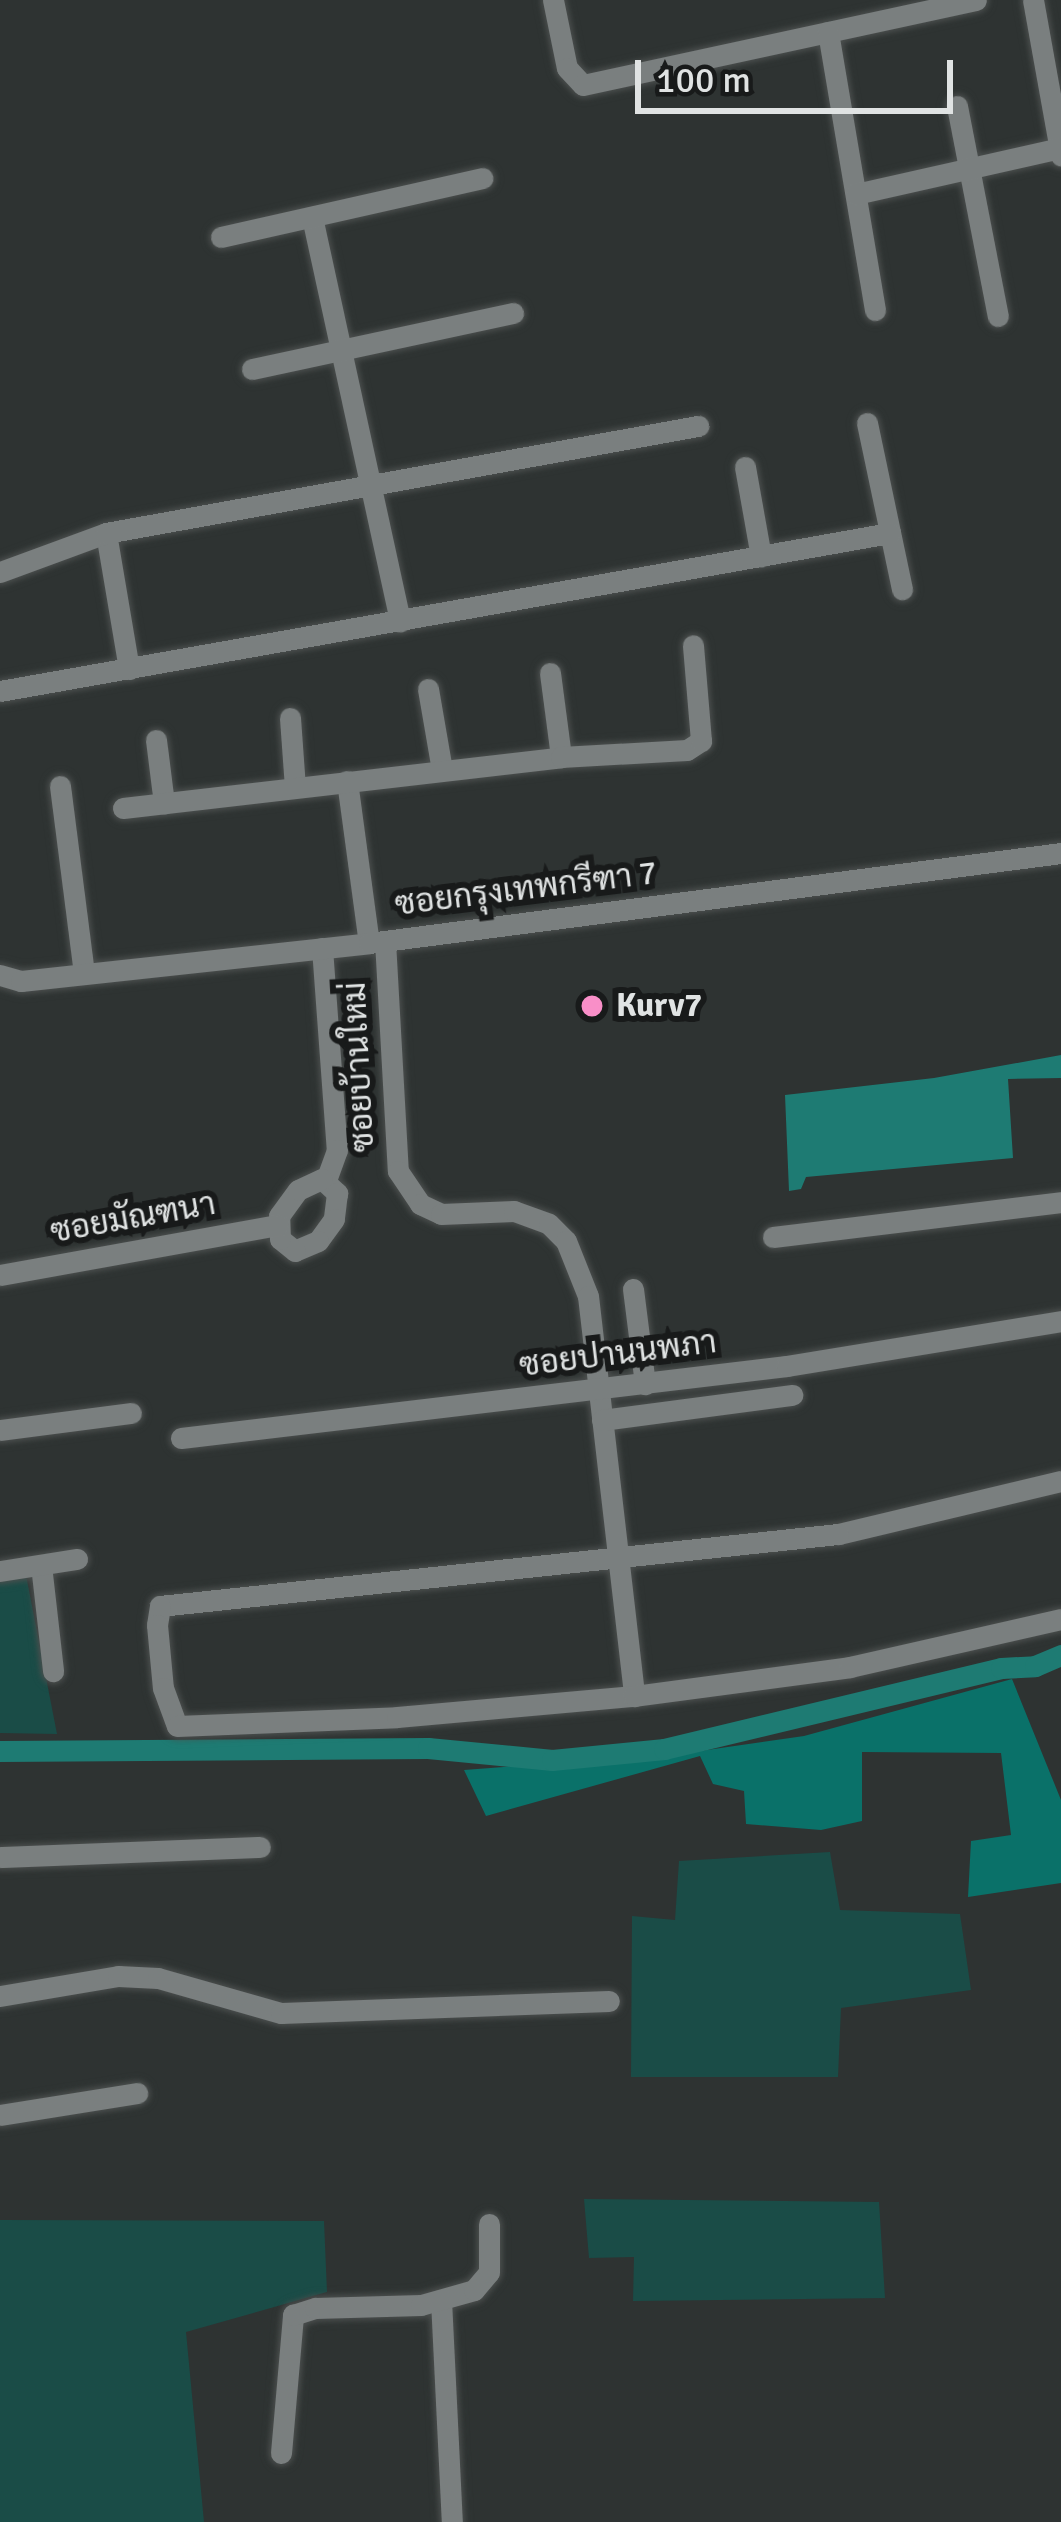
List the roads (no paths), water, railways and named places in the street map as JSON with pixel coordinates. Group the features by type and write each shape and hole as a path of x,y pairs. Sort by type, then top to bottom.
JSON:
{"street":[{"path":"553,0 567,68 583,85 976,0"},
{"path":"856,194 1060,152 1034,0"},
{"path":"829,32 874,310"},
{"path":"957,106 998,316"},
{"path":"221,237 482,178"},
{"path":"312,217 400,622"},
{"path":"252,368 513,313"},
{"path":"867,423 902,589"},
{"path":"0,572 106,532 698,426"},
{"path":"745,467 761,556"},
{"path":"106,532 129,669"},
{"path":"0,691 890,533"},
{"path":"123,808 442,770 696,747 701,741 693,645"},
{"path":"550,674 561,758"},
{"path":"428,689 442,770"},
{"path":"290,718 295,788"},
{"path":"156,740 164,803"},
{"name":"ซอยบ้านใหม่","path":"347,781 377,942 398,1171 420,1204 441,1214 514,1211 549,1224 566,1240 588,1296 634,1696"},
{"path":"60,786 84,973"},
{"name":"ซอยกรุงเทพกรีฑา 7","path":"0,975 21,981 377,942 1061,854"},
{"path":"278,1225 289,1198 308,1184 326,1180 337,1150 322,947"},
{"name":"ซอยมัณฑนา","path":"0,1275 278,1225 285,1246 295,1251 318,1241 336,1210 337,1193 326,1180"},
{"path":"773,1237 1061,1202"},
{"path":"633,1289 645,1384"},
{"name":"ซอยปานนพภา","path":"182,1438 645,1384 1061,1322"},
{"path":"602,1420 792,1395"},
{"path":"0,1430 131,1413"},
{"path":"1061,1481 838,1534 160,1606 164,1688 178,1726 397,1717 634,1696 850,1667 1061,1619"},
{"path":"0,1571 77,1559"},
{"path":"41,1565 52,1671"},
{"path":"0,1857 260,1847"},
{"path":"0,2010 0,1997 118,1976 158,1978 281,2013 609,2001"},
{"path":"0,2115 137,2093"},
{"path":"280,2453 293,2315 315,2308 441,2300 485,2282 489,2224"},
{"path":"441,2300 452,2522"}],"waterway":[{"path":"0,1751 428,1748 552,1760 664,1749 1001,1668 1035,1666 1061,1655"}],"place":[{"name":"Kurv7","path":"592,1006"}]}
